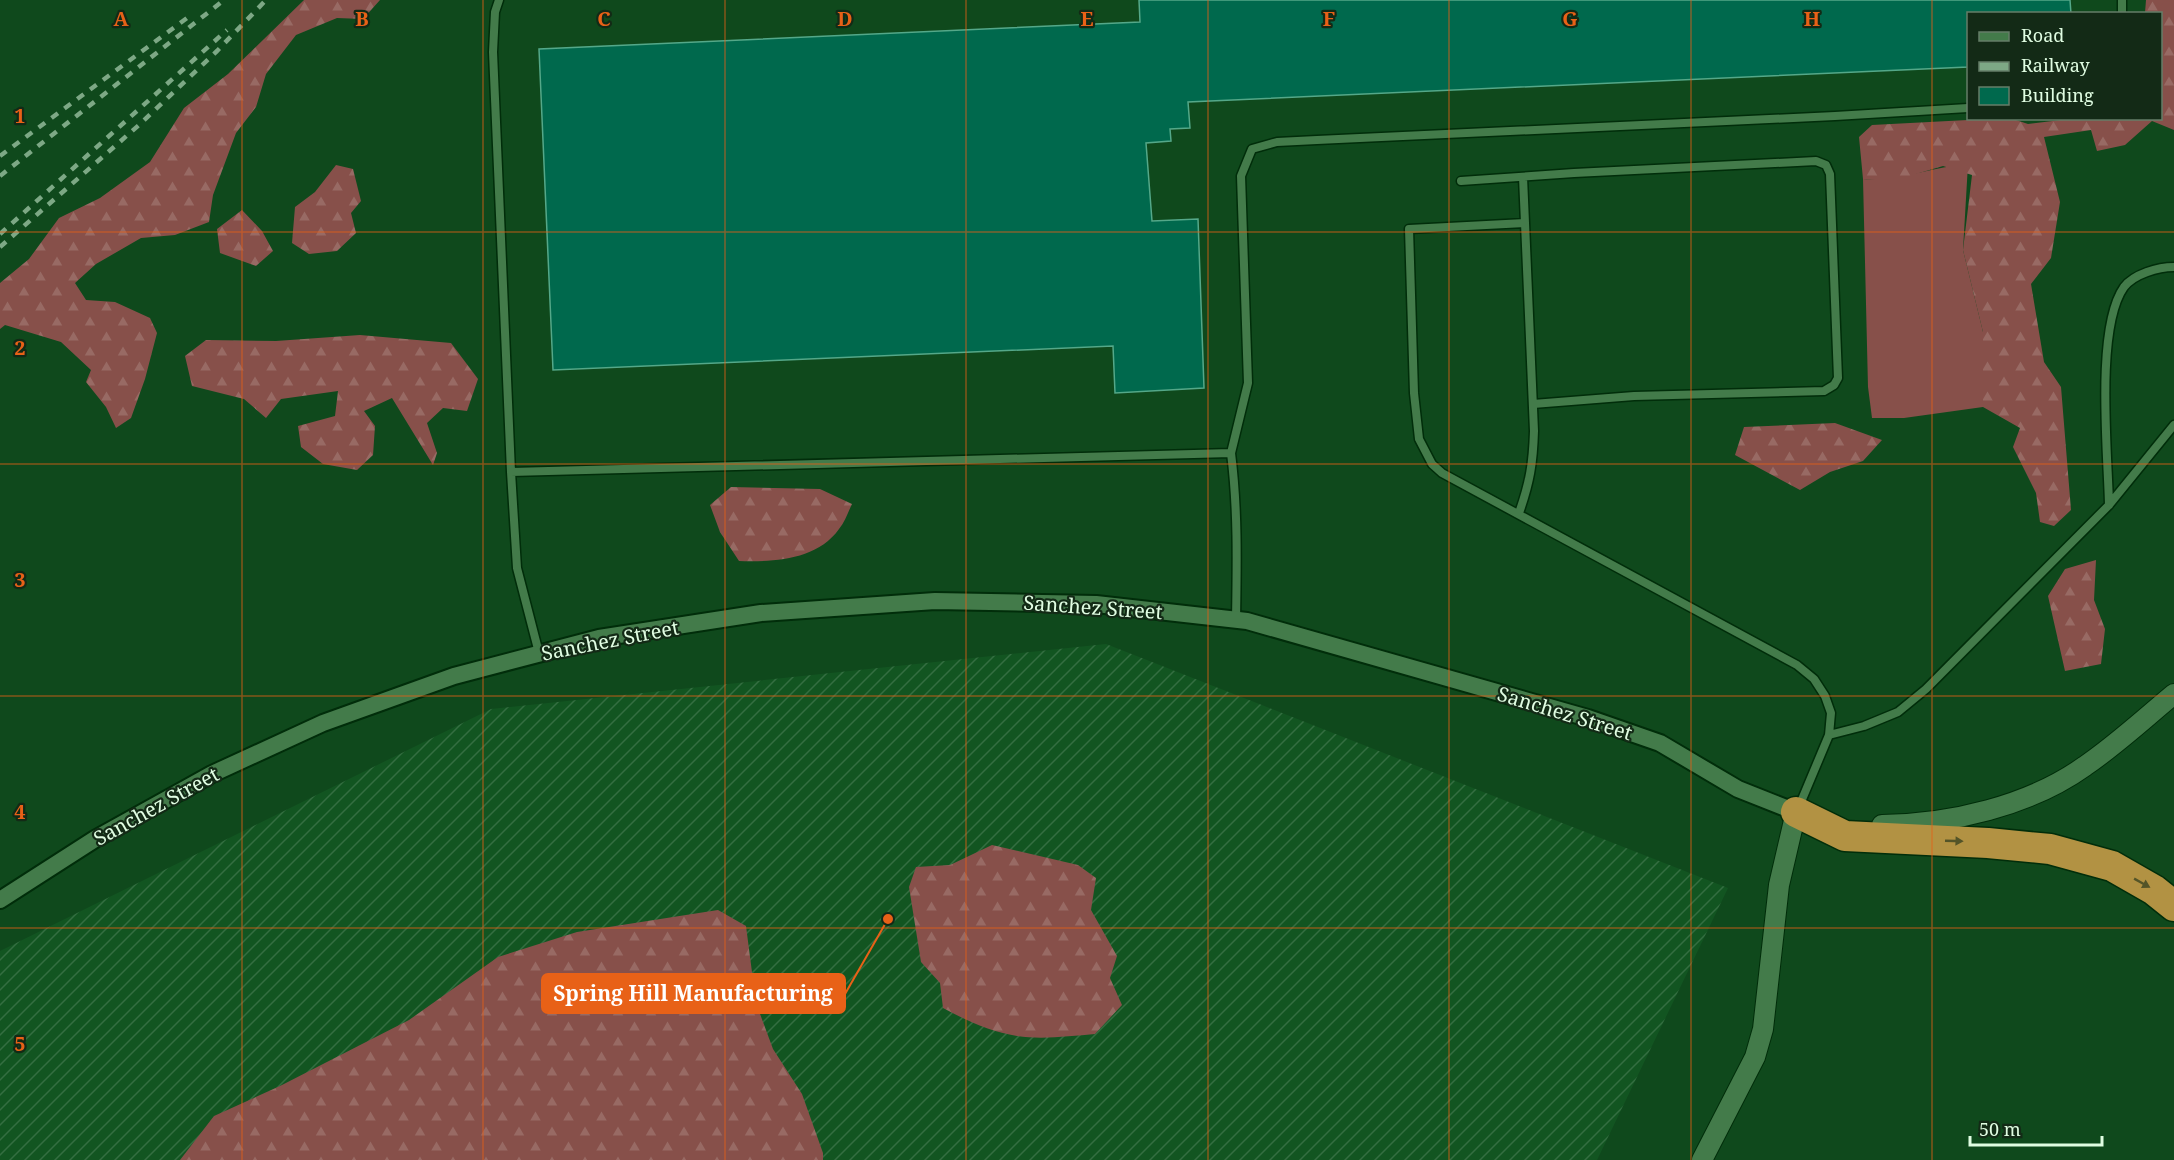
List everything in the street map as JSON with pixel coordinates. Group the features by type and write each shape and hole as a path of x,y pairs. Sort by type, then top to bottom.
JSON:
{"highway":[{"path":"1796,812 1845,836 1988,843 2050,849 2112,866 2154,890 2174,906"}],"street":[{"name":"Sanchez Street","path":"0,900 95,839 212,774 323,723 454,676 539,653 599,638 761,613 935,601 1096,604 1247,621 1588,718 1660,743 1738,789 1796,812 1856,825 1904,825 1955,819 2031,796 2085,767 2174,694"},
{"path":"1702,1160 1755,1057 1763,1029 1779,885 1796,812"}],"lane":[{"path":"498,0 495,12 494,52 517,568 539,653"},
{"path":"1236,620 1238,537 1236,488 1231,453 1248,383 1241,176 1252,149 1277,142 1967,108"},
{"path":"1461,181 1816,161 1826,165 1830,174 1838,378 1834,385 1824,391 1634,396 1533,404"},
{"path":"1519,513 1530,484 1534,461 1523,177"},
{"path":"1525,223 1409,229 1414,393 1419,439 1432,464 1442,473 1797,664 1814,679 1825,696 1831,713 1829,735 1796,812"},
{"path":"2109,505 2105,382 2108,340 2114,310 2125,286 2142,274 2174,267"},
{"path":"1829,735 1864,726 1898,712 1926,689 2109,505 2174,426"},
{"path":"511,472 1231,453"}],"shaded area":[{"path":"1106,644 1728,888 1597,1160 0,1160 0,951 491,709"}],"green space":[{"path":"304,0 380,0 363,19 337,18 296,35 266,74 256,107 236,133 213,195 209,222 175,235 141,238 96,264 75,283 86,300 115,302 150,318 157,333 145,379 131,418 116,428 106,407 86,382 91,370 61,342 5,325 0,329 0,283 29,259 59,218 100,198 150,162 184,108 228,74"},
{"path":"2146,0 2174,0 2174,130 2152,121 2125,145 2097,151 2091,130 2044,137 2060,202 2051,258 2031,284 2044,362 2061,387 2071,510 2054,526 2040,522 2036,493 2013,447 2020,428 1983,407 1983,332 1963,250 1972,175 1943,166 1892,181 1863,179 1859,137 1872,125 1968,120 2016,120 2028,124 2061,120 2162,120 2162,12 2145,12"},
{"path":"1968,164 1963,250 1983,332 1983,407 1904,418 1872,418 1868,387 1863,179 1889,178"},
{"path":"336,165 353,169 361,201 351,213 356,233 337,251 309,254 292,243 295,207 315,192"},
{"path":"242,210 262,231 273,251 256,266 220,253 217,229"},
{"path":"360,335 451,343 478,379 467,411 443,408 427,423 437,453 433,465 392,398 364,411 375,426 373,455 357,470 323,464 301,447 298,426 335,416 338,391 281,399 266,418 244,399 192,386 185,356 206,340 276,341"},
{"path":"1835,423 1882,440 1863,461 1830,472 1800,490 1735,455 1744,427"},
{"path":"731,487 820,489 852,504 841,526 830,539 819,547 794,557 766,561 739,561 720,532 710,505"},
{"path":"2096,560 2094,600 2105,629 2101,664 2065,671 2048,596 2065,569"},
{"path":"992,845 1078,865 1096,878 1091,910 1117,956 1110,978 1122,1005 1095,1034 1046,1038 1017,1036 978,1025 943,1008 940,983 921,962 909,887 916,867 950,865"},
{"path":"718,910 746,926 756,1003 773,1049 802,1094 823,1153 823,1160 180,1160 214,1116 280,1086 409,1020 498,957 577,932"}],"building":[{"path":"1139,0 2070,0 2071,12 1967,12 1967,67 1188,102 1190,128 1170,129 1171,141 1146,143 1152,221 1198,219 1204,388 1115,393 1113,346 553,370 539,49 1140,22"}],"railway":[{"path":"0,176 224,0"},
{"path":"0,247 139,125 217,51 266,0"},
{"path":"0,156 187,18"},
{"path":"0,234 227,30"}],"place":[{"name":"Spring Hill Manufacturing","path":"888,919"}]}
